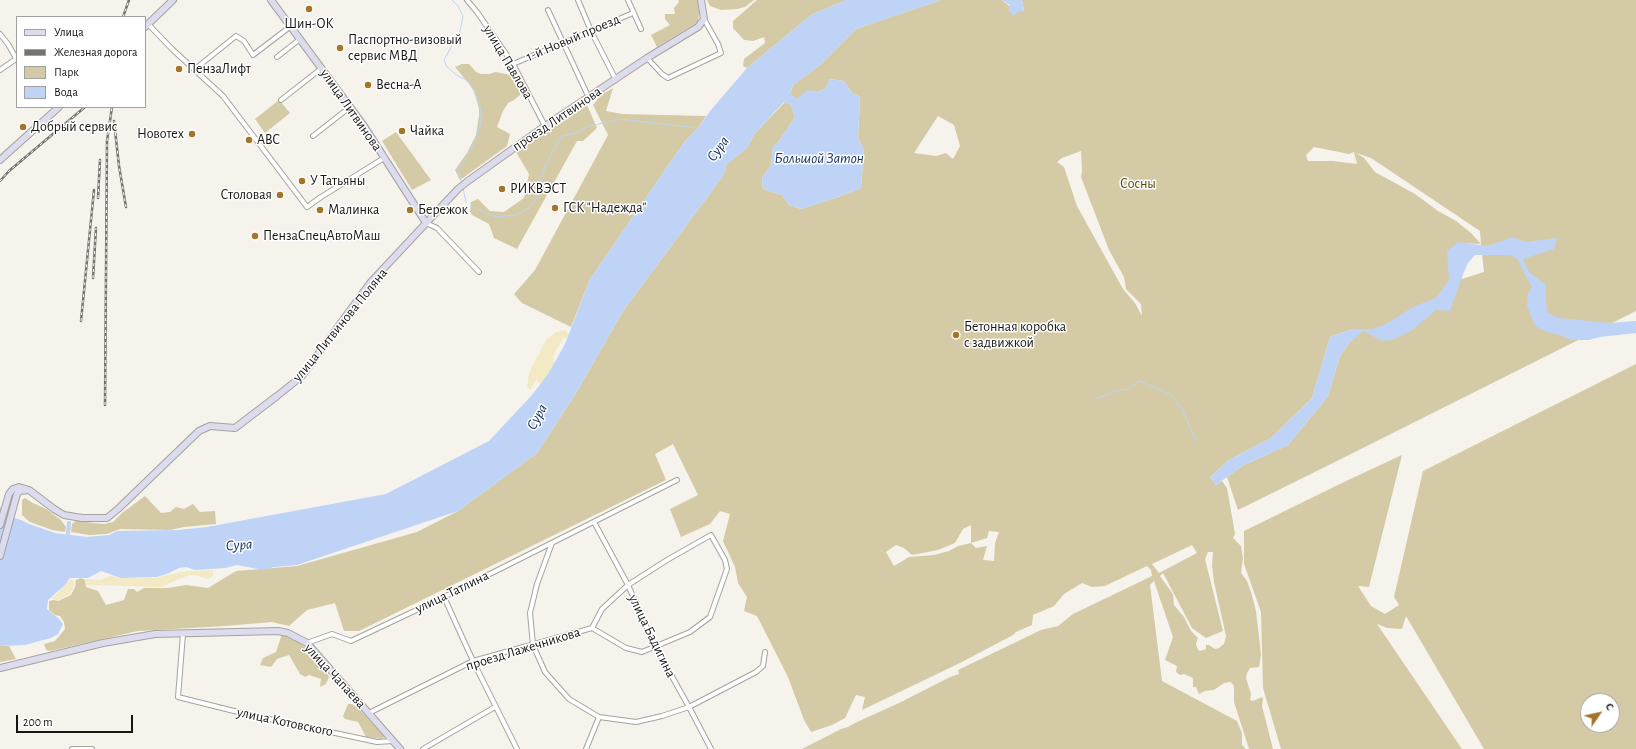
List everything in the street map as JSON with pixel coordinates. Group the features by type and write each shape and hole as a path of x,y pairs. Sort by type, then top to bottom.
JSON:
{"main road":[{"path":"147,26 173,0"},
{"name":"улица Литвинова","path":"271,0 350,106 426,223"},
{"path":"701,0 704,19"},
{"name":"проезд Литвинова","path":"426,223 468,181 545,126 647,58 698,27 704,19"},
{"path":"0,160 58,108"},
{"name":"улица Литвинова Поляна","path":"29,490 64,515 96,519 106,518 112,514 199,431 210,426 235,428 302,376 370,283 426,223"},
{"path":"0,525 9,494 16,488 23,487 29,490"},
{"path":"0,556 18,492 29,490"},
{"name":"улица Чапаева","path":"0,668 103,642 155,634 278,631 288,633 307,643 400,749"}],"street":[{"name":"улица Павлова","path":"467,0 513,64 545,126"},
{"path":"578,0 591,31 616,80"},
{"path":"628,0 641,29"},
{"path":"548,10 562,43 589,98"},
{"name":"1-й Новый проезд","path":"513,64 633,13"},
{"path":"647,58 662,74 668,78 721,54 718,44 704,19"},
{"path":"147,26 223,96 306,207 321,196 384,158"},
{"path":"195,69 236,36 244,41 254,55 290,26"},
{"path":"0,34 16,57"},
{"path":"277,57 300,39"},
{"path":"0,70 16,60"},
{"path":"281,100 322,68"},
{"path":"313,136 350,106"},
{"path":"426,223 437,228 479,272"},
{"name":"улица Татлина","path":"307,643 332,634 351,641 444,597 677,480"},
{"name":"улица Бадигина","path":"594,522 628,585 655,646 689,706 711,749"},
{"name":"проезд Лажечникова","path":"368,713 473,661 592,628 602,609 628,585 667,560 711,535 725,560 727,569 710,617 690,632 642,652 626,648 592,628"},
{"path":"552,543 537,584 530,613 533,645 545,672 569,699 599,717 636,722 662,716 689,706 756,672 763,666 765,652"},
{"path":"444,597 495,707 517,749"},
{"name":"улица Котовского","path":"183,634 178,697 242,713 377,742 393,741"},
{"path":"423,749 495,707"},
{"path":"586,749 599,717"},
{"path":"72,749 92,749"}],"green space":[{"path":"678,0 697,0 700,8 698,22 657,47 651,35 670,25 665,19 665,14 675,14 674,8 679,2"},
{"path":"707,0 754,0 745,7 721,10 710,6"},
{"path":"757,0 846,0 811,15 747,68 743,66 744,59 765,43 764,37 753,41 744,40 733,28 733,21"},
{"name":"Сосны","path":"941,0 1002,0 1017,12 1024,10 1022,0 1636,0 1636,311 1238,510 1227,477 1242,466 1288,445 1328,396 1340,356 1356,336 1352,329 1330,337 1312,398 1271,438 1229,460 1210,477 1216,485 1222,481 1227,488 1235,534 1233,538 1241,546 1243,558 1241,573 1247,581 1256,611 1261,654 1259,667 1250,668 1246,678 1251,694 1250,700 1253,701 1262,697 1263,699 1262,706 1273,749 1249,749 1234,702 1233,684 1230,682 1224,683 1214,690 1205,691 1199,694 1196,687 1193,687 1193,678 1184,674 1180,675 1176,672 1177,666 1165,660 1173,637 1154,581 1150,585 1162,681 1237,721 1242,733 1242,745 1246,749 802,749 841,729 959,674 958,670 1041,630 1058,626 1073,614 1152,576 1151,570 1147,566 1105,586 1092,587 1082,583 1064,594 1054,606 1033,615 1032,625 1016,632 960,663 862,710 865,697 856,695 845,718 832,725 811,732 804,720 788,677 757,616 744,611 747,597 738,583 735,567 723,541 730,514 720,511 710,524 681,537 670,509 698,495 673,444 655,454 666,480 359,631 344,631 335,603 307,610 289,626 272,622 138,631 50,651 46,650 44,644 55,641 65,629 64,622 60,616 55,615 49,610 49,601 58,601 71,595 75,587 76,580 81,578 85,580 86,587 98,591 106,605 124,600 128,589 134,589 137,592 144,588 168,588 186,585 208,588 236,571 297,566 417,532 458,511 537,453 576,393 623,311 723,176 727,164 747,148 755,133 785,102 791,105 795,117 779,141 773,147 771,165 762,178 763,189 782,195 789,205 801,209 861,188 864,150 858,138 860,97 852,93 844,81 830,79 827,87 818,92 807,91 797,99 790,94 793,85 820,65 856,29","holes":["938,116 954,125 960,146 953,159 946,153 936,156 914,153","1314,147 1349,154 1354,152 1357,164 1333,161 1308,161 1306,155","1081,151 1081,177 1109,250 1124,277 1126,289 1141,304 1142,316 1135,303 1123,289 1077,206 1064,167 1057,162 1062,158","1356,153 1371,158 1480,231 1481,244 1471,233 1456,221 1438,211 1415,194 1375,172 1364,158","1459,243 1481,244 1484,272 1462,279 1464,247","971,525 971,543 958,546 949,551 934,555 909,557 894,566 886,552 896,545 904,548 912,555 938,550 955,543 963,529","989,531 999,532 995,543 994,561 983,560 987,546 976,548 971,543 987,538","1192,545 1197,553 1159,573 1152,564","1208,552 1213,552 1212,566 1214,582 1226,636 1224,644 1219,648 1215,649 1209,645 1206,645 1206,649 1200,651 1198,650 1196,644 1198,638 1191,631 1184,617 1174,605 1173,594 1160,576 1163,573 1192,628 1206,638 1223,631 1205,559"]},
{"path":"462,64 469,64 476,72 481,74 496,72 516,76 521,85 520,95 508,103 503,111 497,127 510,134 507,146 460,180 455,170 467,153 476,135 479,116 479,109 474,91 455,67"},
{"path":"613,88 606,111 622,114 706,116 698,128 685,141 590,279 571,327 522,303 514,294 535,270 608,135 593,105 601,95"},
{"path":"279,100 290,113 265,133 255,119"},
{"path":"587,105 597,128 583,141 577,141 517,249 494,238 489,224 472,215 470,211 471,202 478,199 490,211 504,212 524,198 529,174 516,152"},
{"path":"396,132 431,180 412,190 382,141"},
{"path":"1636,364 1636,749 1484,749 1406,616 1402,629 1387,628 1377,624 1462,749 1281,749 1263,688 1261,612 1244,564 1244,531 1402,455 1369,587 1358,586 1371,606 1385,614 1399,605 1394,597 1423,471"},
{"path":"145,496 161,513 170,512 176,507 184,509 193,504 200,512 215,511 216,524 170,530 120,529 107,534 89,535 71,532 72,524 77,520 104,524 113,522 122,513"},
{"path":"25,498 46,509 61,520 66,527 65,532 52,530 30,522 22,515 22,500"},
{"path":"282,634 289,636 305,647 329,677 326,684 320,687 321,679 309,675 305,677 300,674 289,655 277,659 271,667 260,665 263,658 276,652"},
{"path":"0,646 9,646 16,659 0,662"},
{"path":"348,704 352,704 359,709 384,736 383,739 366,737 358,722 345,719 343,716"}],"sand":[{"path":"566,330 568,334 567,338 563,338 553,356 554,363 548,374 541,384 536,380 530,390 527,387 529,373 546,340 556,332"},
{"path":"213,570 213,576 208,579 196,575 189,575 161,587 87,585 86,579 101,580 110,576 121,578 155,578 181,572"},
{"path":"71,579 74,581 74,586 70,594 58,600 52,599"}],"water":[{"path":"846,0 941,0 856,29 820,65 793,85 790,93 797,99 807,90 818,92 827,87 829,79 844,81 852,93 860,97 858,138 864,150 861,188 801,209 789,205 782,195 763,189 762,177 771,165 773,147 779,141 795,117 791,105 784,102 755,133 747,148 727,164 723,176 623,311 576,393 537,453 458,511 297,565 274,567 263,570 237,565 225,568 195,570 186,567 179,568 167,574 156,577 121,578 101,571 88,578 70,578 65,585 48,600 47,609 63,624 58,634 51,638 25,645 0,646 0,507 5,508 3,514 55,533 87,537 109,535 117,531 178,530 207,527 386,494 489,441 532,395 548,374 565,344 590,279 685,141 698,128 711,110 747,68 811,15"},
{"path":"1002,0 1022,0 1024,11 1017,12 1014,16 1008,10 1010,5"},
{"path":"1513,237 1526,242 1557,238 1554,249 1523,259 1529,272 1545,284 1547,312 1559,318 1609,323 1636,321 1636,333 1600,337 1589,340 1570,340 1560,335 1549,333 1535,326 1527,306 1528,293 1532,288 1518,260 1510,255 1475,255 1468,263 1463,274 1450,311 1436,310 1411,331 1392,340 1382,341 1364,331 1350,342 1340,356 1328,396 1288,445 1242,466 1216,485 1210,477 1229,460 1271,438 1312,398 1330,337 1352,329 1372,329 1384,325 1415,306 1436,298 1449,280 1447,251 1458,242 1487,246"}],"waterway":[{"path":"452,0 458,6 463,16 460,31 444,60 447,67 458,76 468,81 479,102 481,114 481,122 477,136 468,155 458,170 462,183"},
{"path":"470,206 496,217 516,215 529,208 539,195 540,182 545,167 562,136 573,134 590,126 620,119 698,128"},
{"path":"463,188 466,202"},
{"path":"1095,399 1119,390 1128,389 1140,381 1171,395 1182,409 1197,442"},
{"path":"68,534 69,523"}],"railway":[{"path":"123,16 129,0"},
{"path":"0,181 9,171 84,108"},
{"path":"105,405 107,141 112,108"},
{"path":"114,121 119,166 126,207"},
{"path":"98,198 100,160"},
{"path":"81,321 94,190"},
{"path":"93,278 96,228"}],"place":[{"name":"Шин-ОК","path":"309,9"},
{"name":"Паспортно-визовый сервис МВД","path":"340,48"},
{"name":"ПензаЛифт","path":"179,69"},
{"name":"Весна-А","path":"368,85"},
{"name":"Добрый сервис","path":"23,127"},
{"name":"Чайка","path":"402,131"},
{"name":"Новотех","path":"192,134"},
{"name":"ABC","path":"249,140"},
{"name":"У Татьяны","path":"302,181"},
{"name":"РИКВЭСТ","path":"502,189"},
{"name":"Столовая","path":"280,195"},
{"name":"ГСК \"Надежда\"","path":"555,208"},
{"name":"Малинка","path":"320,210"},
{"name":"Бережок","path":"410,210"},
{"name":"ПензаСпецАвтоМаш","path":"255,236"},
{"name":"Бетонная коробка с задвижкой","path":"956,335"}],"water label":[{"name":"Сура","path":"718,149"},
{"name":"Большой Затон","path":"819,158"},
{"name":"Сура","path":"537,417"},
{"name":"Сура","path":"239,545"}]}
